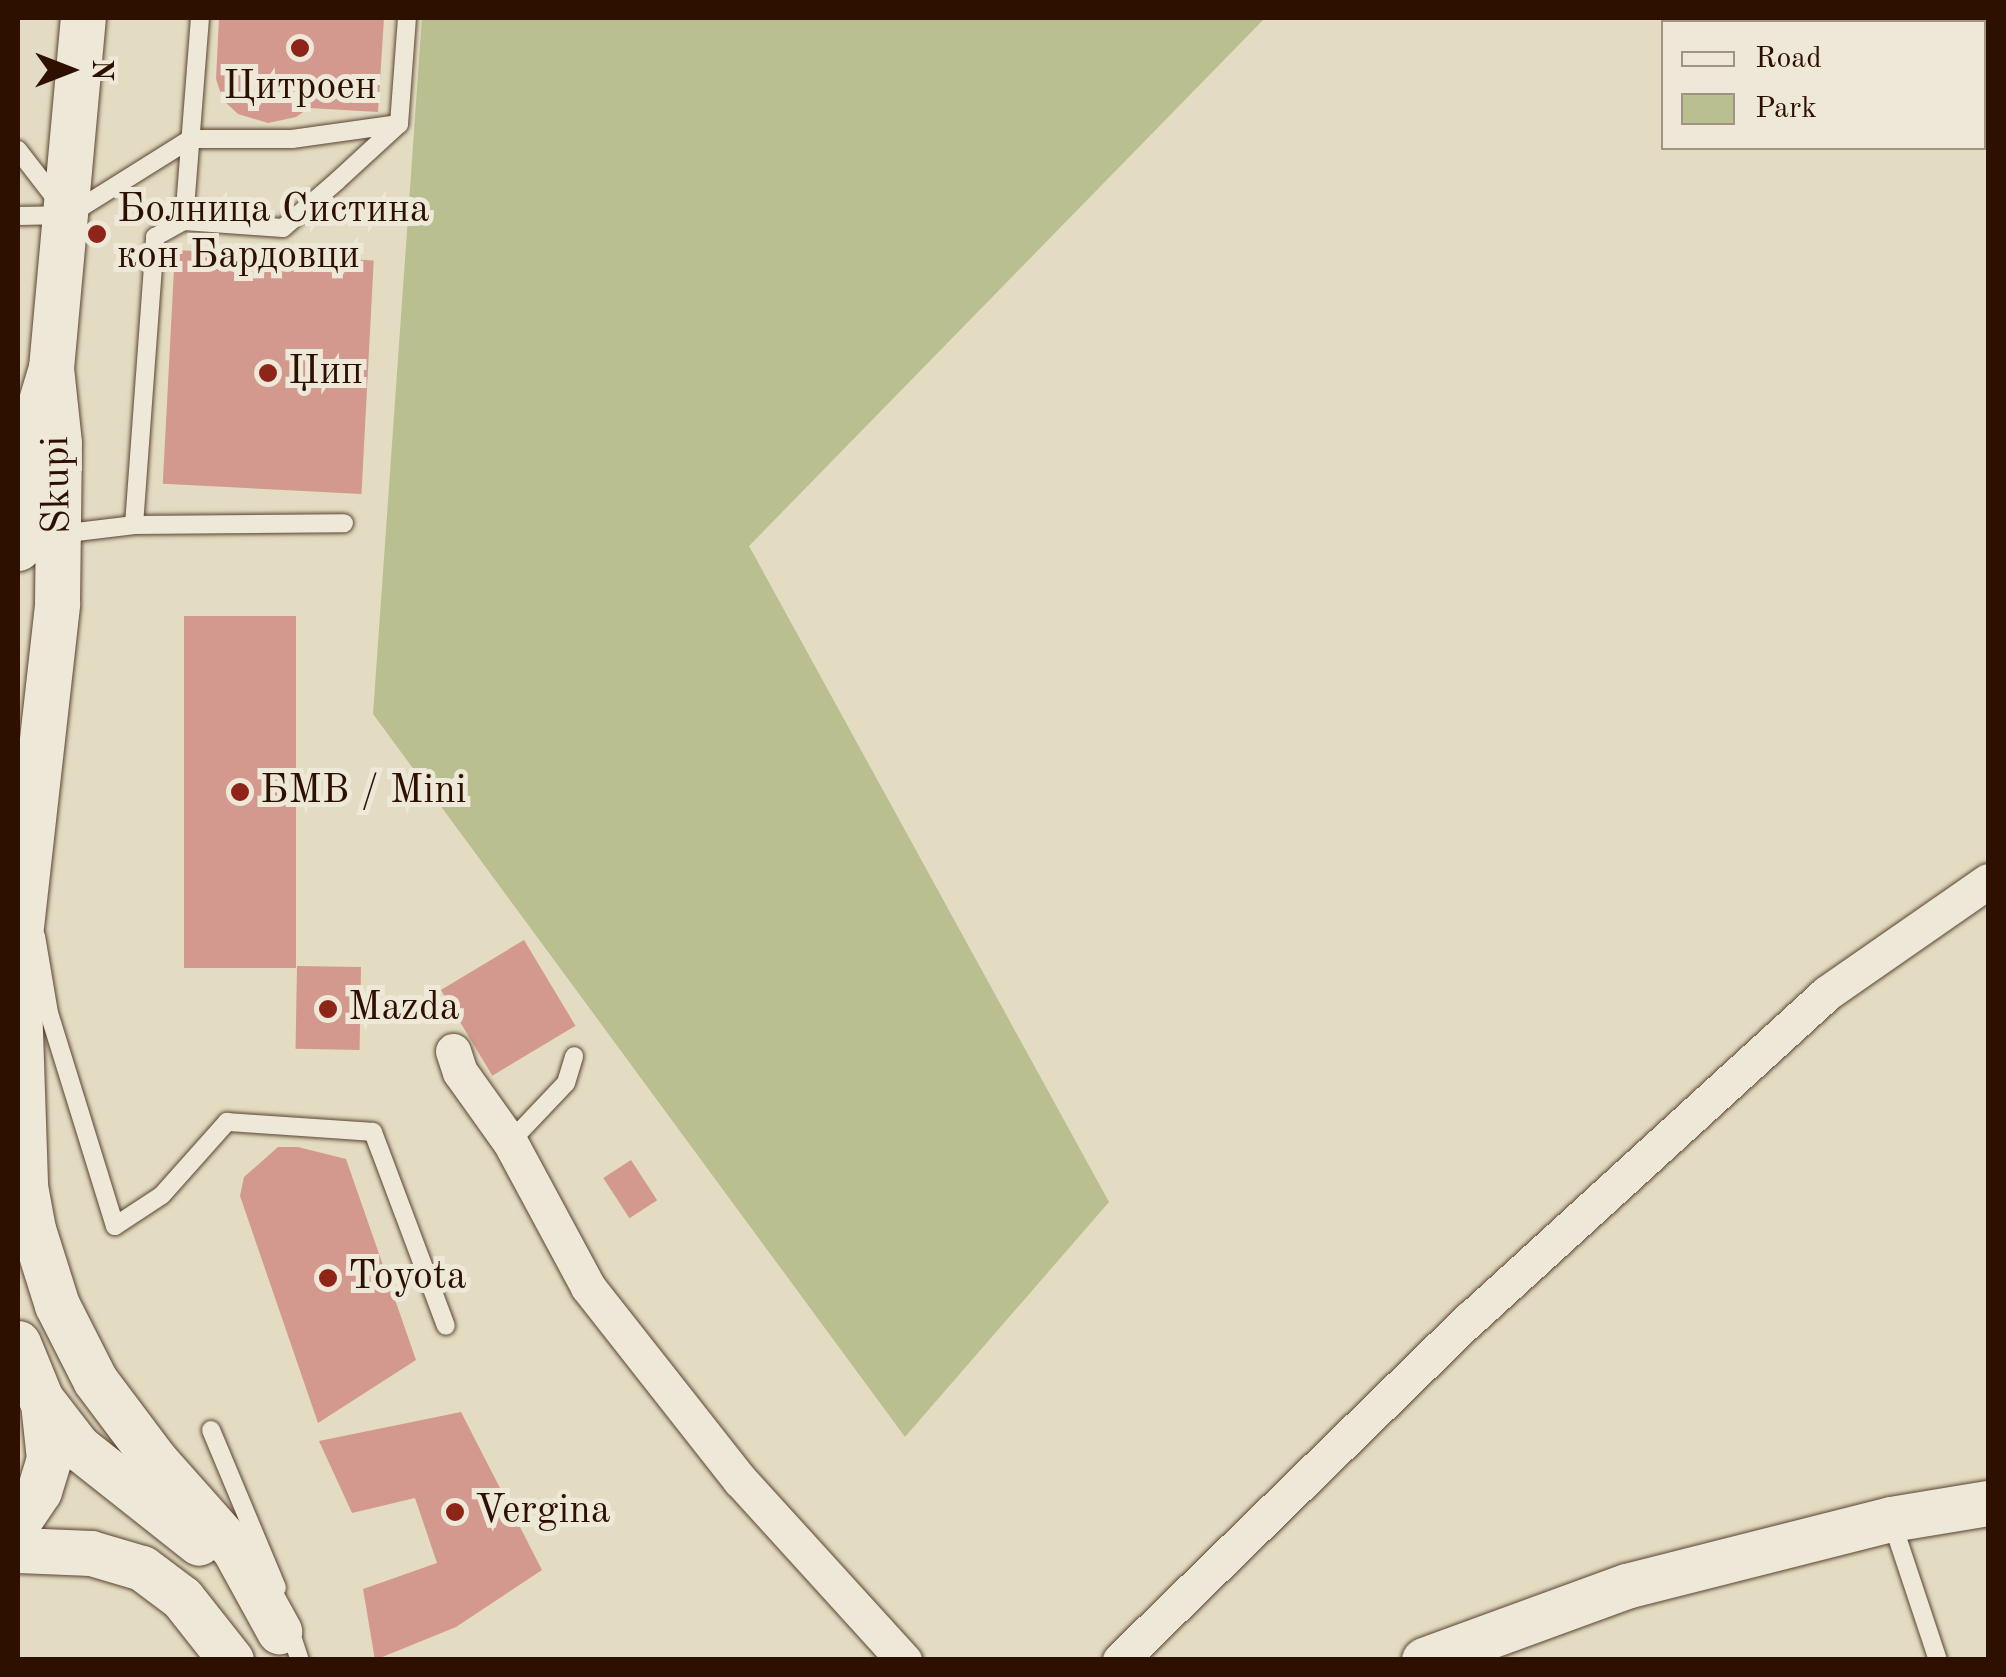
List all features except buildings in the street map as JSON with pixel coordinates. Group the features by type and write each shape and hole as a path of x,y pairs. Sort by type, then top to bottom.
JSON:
{"street":[{"path":"69,216 83,18"},
{"name":"Skupi","path":"18,953 52,669 28,444 52,368 69,216"},
{"path":"1120,1660 1470,1319 1826,993 1988,882"},
{"path":"18,971 25,1186 32,1229 58,1305 95,1380 154,1460 234,1549 291,1650"},
{"path":"453,1051 460,1072 510,1142 588,1287 740,1480 904,1660"},
{"path":"18,1342 48,1423 49,1459 39,1490 18,1522"},
{"path":"30,1382 86,1456 187,1531 291,1650"},
{"path":"1424,1660 1626,1586 1891,1519 1988,1503"},
{"path":"18,1550 90,1553 142,1568 182,1598 232,1660"}],"lane":[{"path":"184,221 200,18"},
{"path":"134,525 155,237 184,221 283,228 400,124 407,18"},
{"path":"18,216 69,216 190,139 292,139 400,124"},
{"path":"18,150 69,216"},
{"path":"38,541 134,525 344,522"},
{"path":"28,852 46,1000 116,1226 162,1195 227,1122 373,1132 446,1326"},
{"path":"510,1142 566,1084 574,1056"},
{"path":"211,1430 266,1557 291,1650"},
{"path":"1891,1519 1938,1660"}],"green space":[{"path":"422,18 1265,18 749,546 1109,1202 905,1437 373,714"}],"place":[{"name":"Цитроен","path":"300,48"},
{"name":"Болница Систина кон Бардовци","path":"97,234"},
{"name":"Џип","path":"268,373"},
{"name":"БМВ / Mini","path":"240,792"},
{"name":"Mazda","path":"328,1009"},
{"name":"Toyota","path":"328,1278"},
{"name":"Vergina","path":"455,1512"}]}
